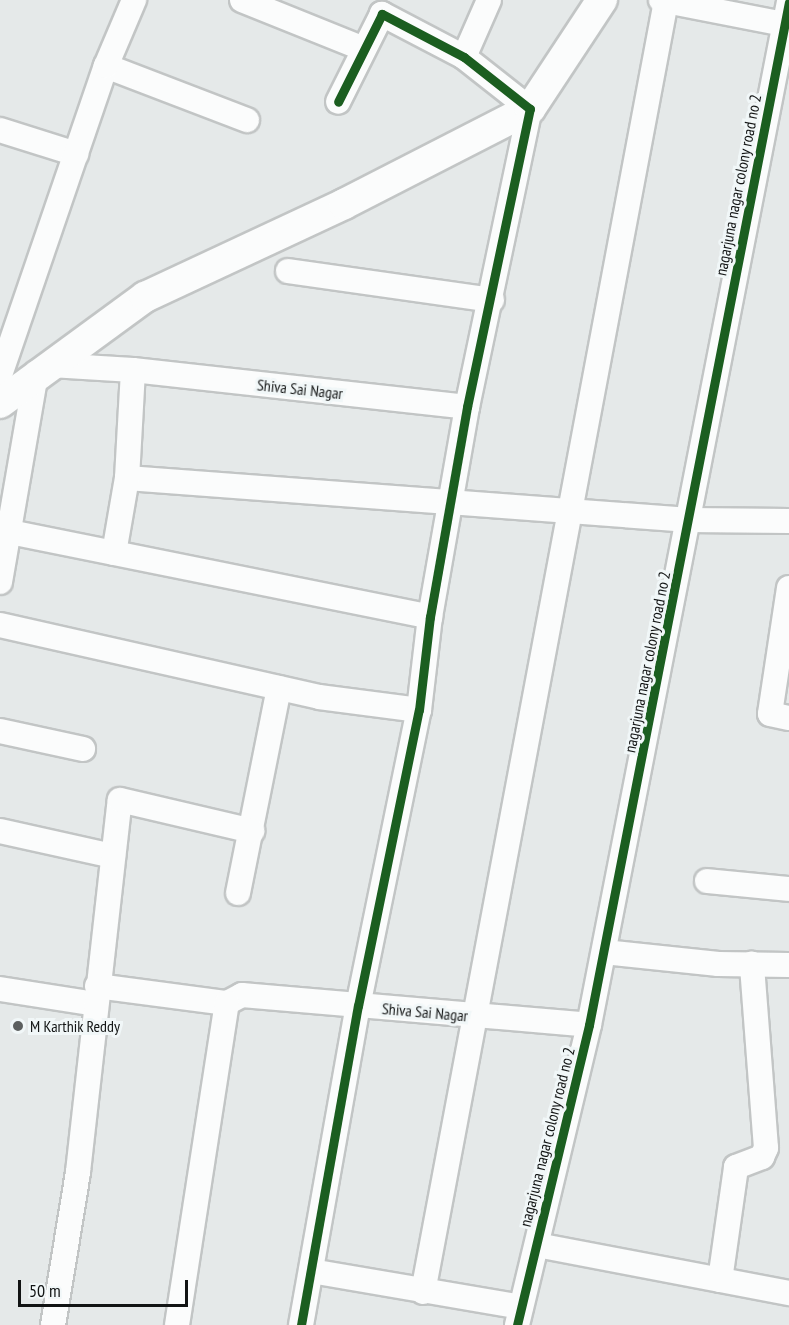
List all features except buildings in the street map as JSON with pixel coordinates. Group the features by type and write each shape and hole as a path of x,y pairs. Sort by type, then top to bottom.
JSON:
{"street":[{"path":"0,375 106,66 134,0"},
{"path":"242,0 364,49"},
{"path":"464,57 489,0"},
{"path":"301,1325 358,1006 418,710 430,617 453,502 467,407 492,300 530,109 602,0"},
{"path":"423,1292 571,508 663,1 787,17"},
{"path":"338,102 384,7 464,57 530,109"},
{"name":"nagarjuna nagar colony road no 2","path":"519,1316 589,1025 787,17"},
{"path":"106,66 247,120"},
{"path":"0,403 144,297 344,204 530,109"},
{"path":"0,130 76,154"},
{"path":"288,271 492,300"},
{"path":"0,582 6,531 44,369"},
{"name":"Shiva Sai Nagar","path":"44,369 133,370 467,407"},
{"path":"114,553 127,478 133,370"},
{"path":"127,478 453,502 571,508 689,520 789,521"},
{"path":"6,531 430,617"},
{"path":"789,588 770,714 789,718"},
{"path":"0,625 279,688 418,710"},
{"path":"238,893 279,688"},
{"path":"0,731 83,749"},
{"path":"53,1325 78,1172 120,800 252,831"},
{"path":"0,831 112,855"},
{"path":"707,881 789,889"},
{"path":"604,952 789,965"},
{"path":"720,1280 736,1167 762,1157 766,1148 752,964"},
{"name":"Shiva Sai Nagar","path":"0,989 227,1003 242,995 475,1017 589,1025"},
{"path":"177,1325 227,1003"},
{"path":"537,1245 789,1293"},
{"path":"311,1271 423,1292 519,1316"}],"cycle path":[{"path":"517,1325 589,1025 789,2"},
{"path":"301,1325 358,1006 419,710 430,617 467,407 530,109 464,57 382,14 338,102"}],"place":[{"name":"M Karthik Reddy","path":"18,1026"}]}
